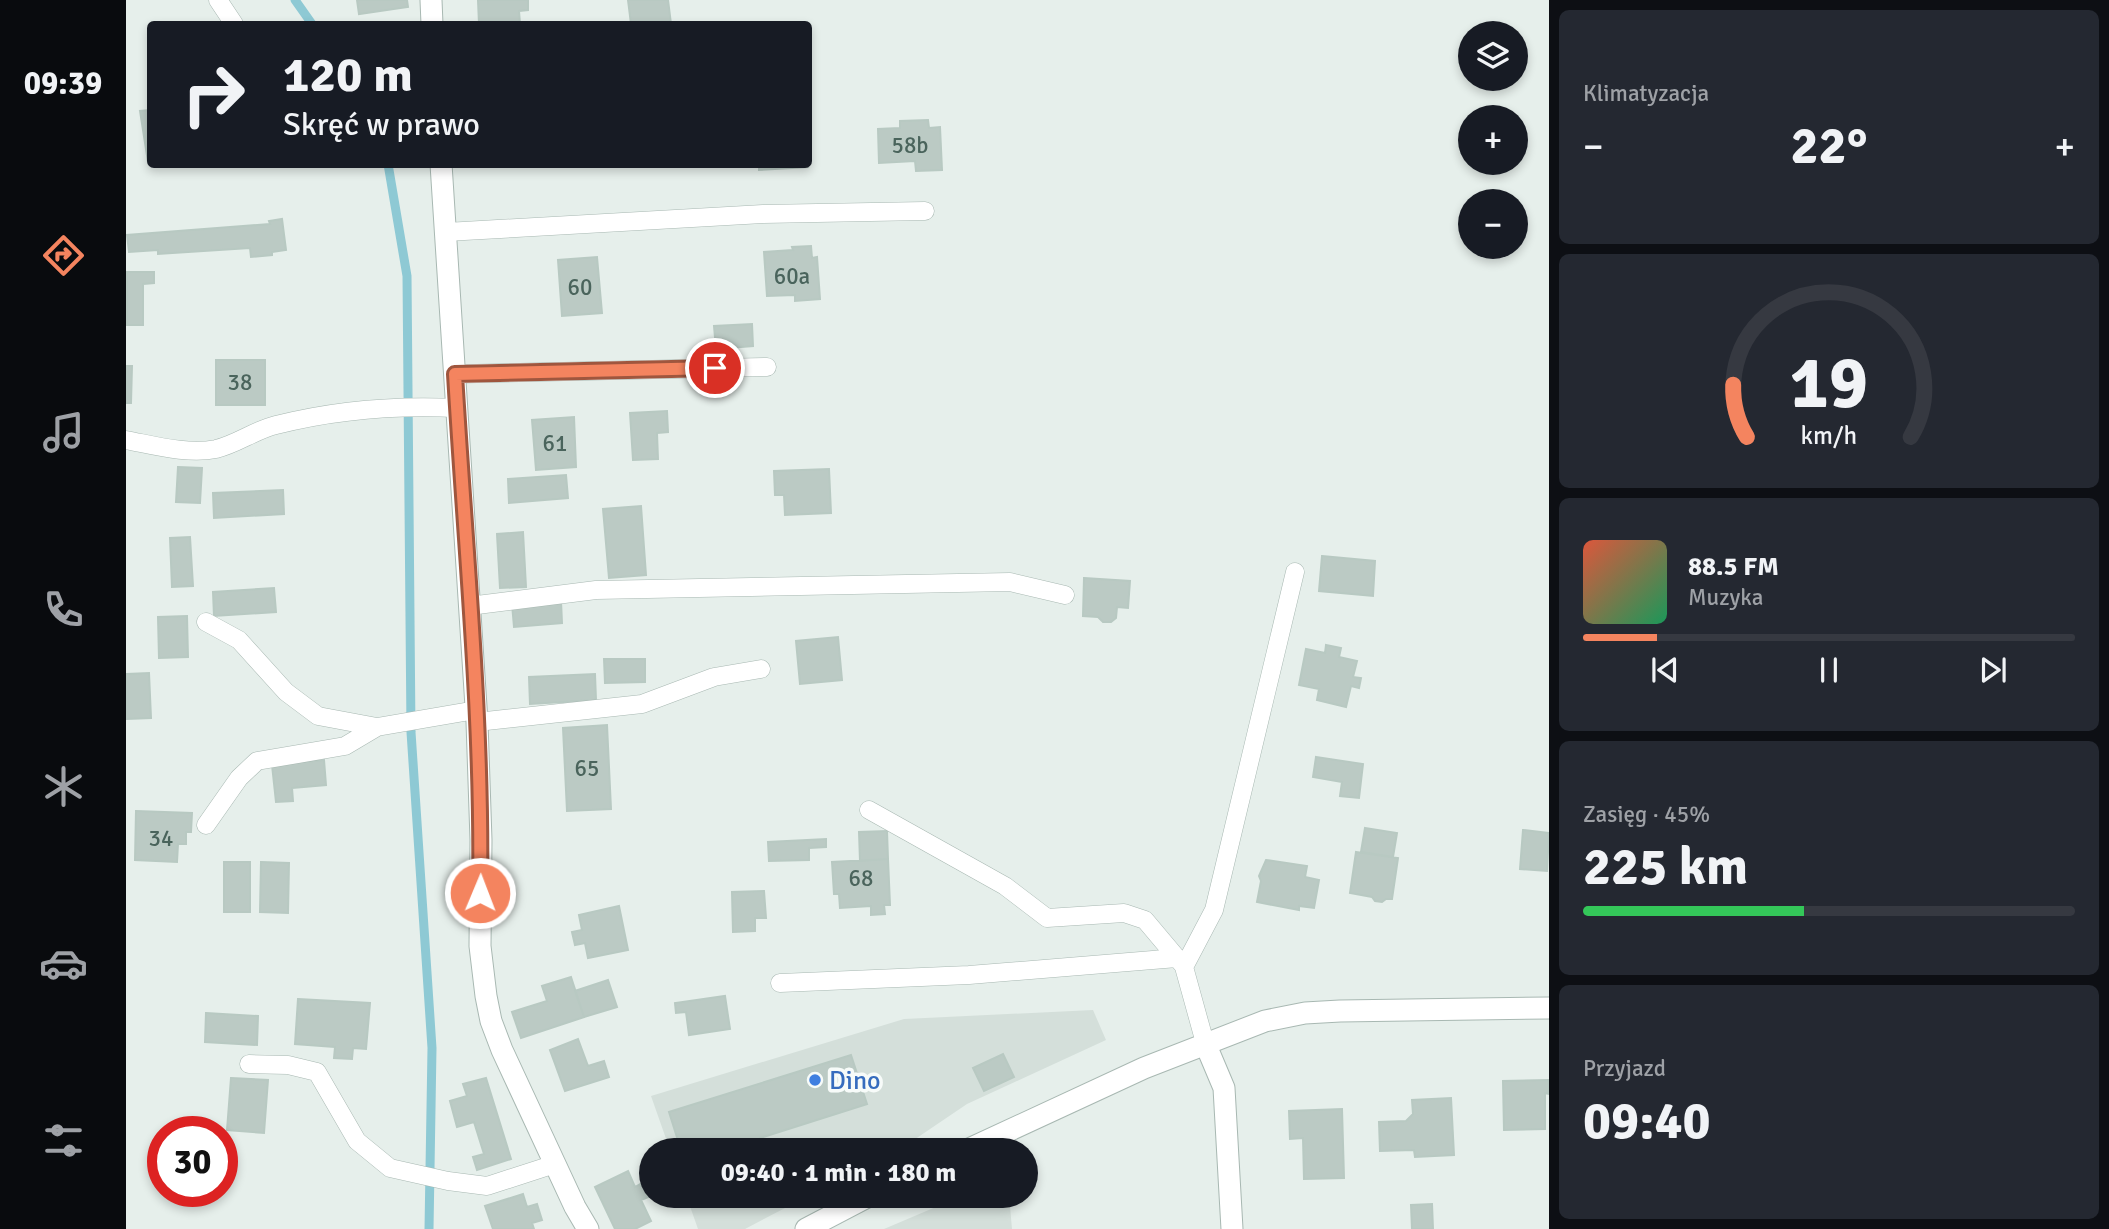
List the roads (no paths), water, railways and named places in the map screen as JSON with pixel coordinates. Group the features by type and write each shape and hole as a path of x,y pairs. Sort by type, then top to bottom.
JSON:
{"street":[{"path":"431,0 432,21"},
{"path":"441,168 476,716 481,840 480,946 485,996 502,1049 575,1207 588,1229"},
{"path":"993,1138 1132,1073 1265,1021 1305,1013 1340,1011 1549,1008"},
{"path":"1205,1043 1224,1088 1232,1229"},
{"path":"806,1229 846,1208"}],"lane":[{"path":"218,0 232,21"},
{"path":"446,233 763,214 925,211"},
{"path":"455,374 767,367"},
{"path":"126,440 176,450 215,449 274,425 390,407 457,408"},
{"path":"1180,962 1214,911 1295,572"},
{"path":"469,606 596,590 955,583 1010,582 1065,595"},
{"path":"206,622 239,640 286,692 318,716 383,726"},
{"path":"206,825 239,778 257,761 345,746 383,726 438,716 476,716 642,704 714,677 761,670"},
{"path":"869,810 1005,886 1048,918 1124,913 1145,920 1180,962 1205,1043"},
{"path":"780,983 1180,962"},
{"path":"249,1064 288,1065 317,1072 357,1142 390,1168 448,1181 487,1186 555,1164"}],"waterway":[{"path":"295,0 310,21"},
{"path":"389,168 407,276 411,732 432,1048 429,1229"}],"place":[{"name":"Dino","path":"815,1080"}]}
